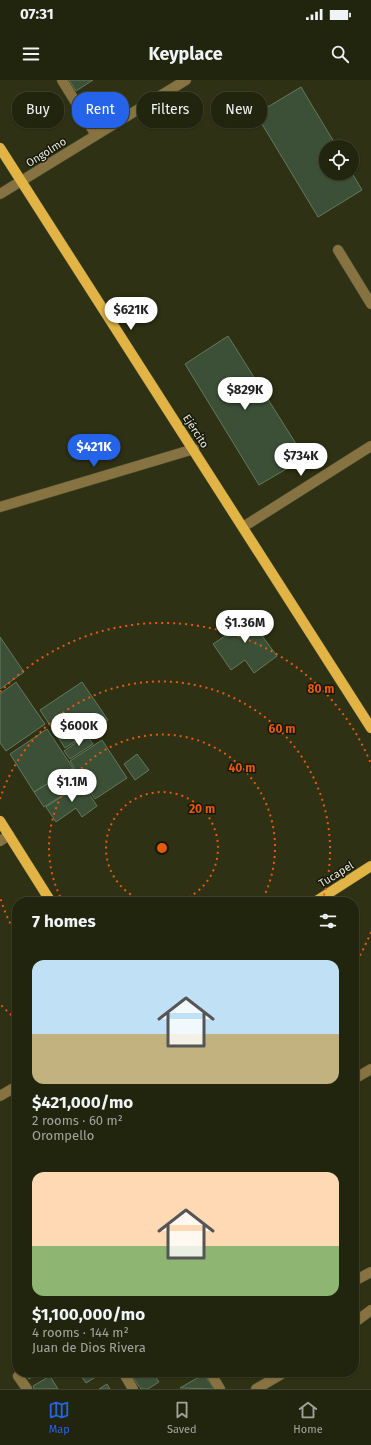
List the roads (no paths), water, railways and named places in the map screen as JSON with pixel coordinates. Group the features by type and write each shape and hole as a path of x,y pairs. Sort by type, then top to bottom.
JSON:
{"main road":[{"name":"Ejército","path":"0,148 194,449 371,728"},
{"path":"0,821 48,897"},
{"name":"Tucapel","path":"323,897 371,866"}],"street":[{"path":"62,80 96,135"},
{"name":"Ongolmo","path":"0,194 186,80"},
{"path":"338,250 371,304"},
{"path":"243,526 371,446"},
{"path":"0,507 194,449"},
{"path":"0,841 9,835"},
{"path":"359,1076 371,1069"},
{"path":"0,1096 12,1089"},
{"path":"359,1278 371,1272"},
{"path":"359,1319 371,1310"},
{"path":"19,1377 27,1389"},
{"path":"126,1377 133,1389"},
{"path":"213,1377 220,1389"},
{"path":"256,1389 276,1377"}]}
